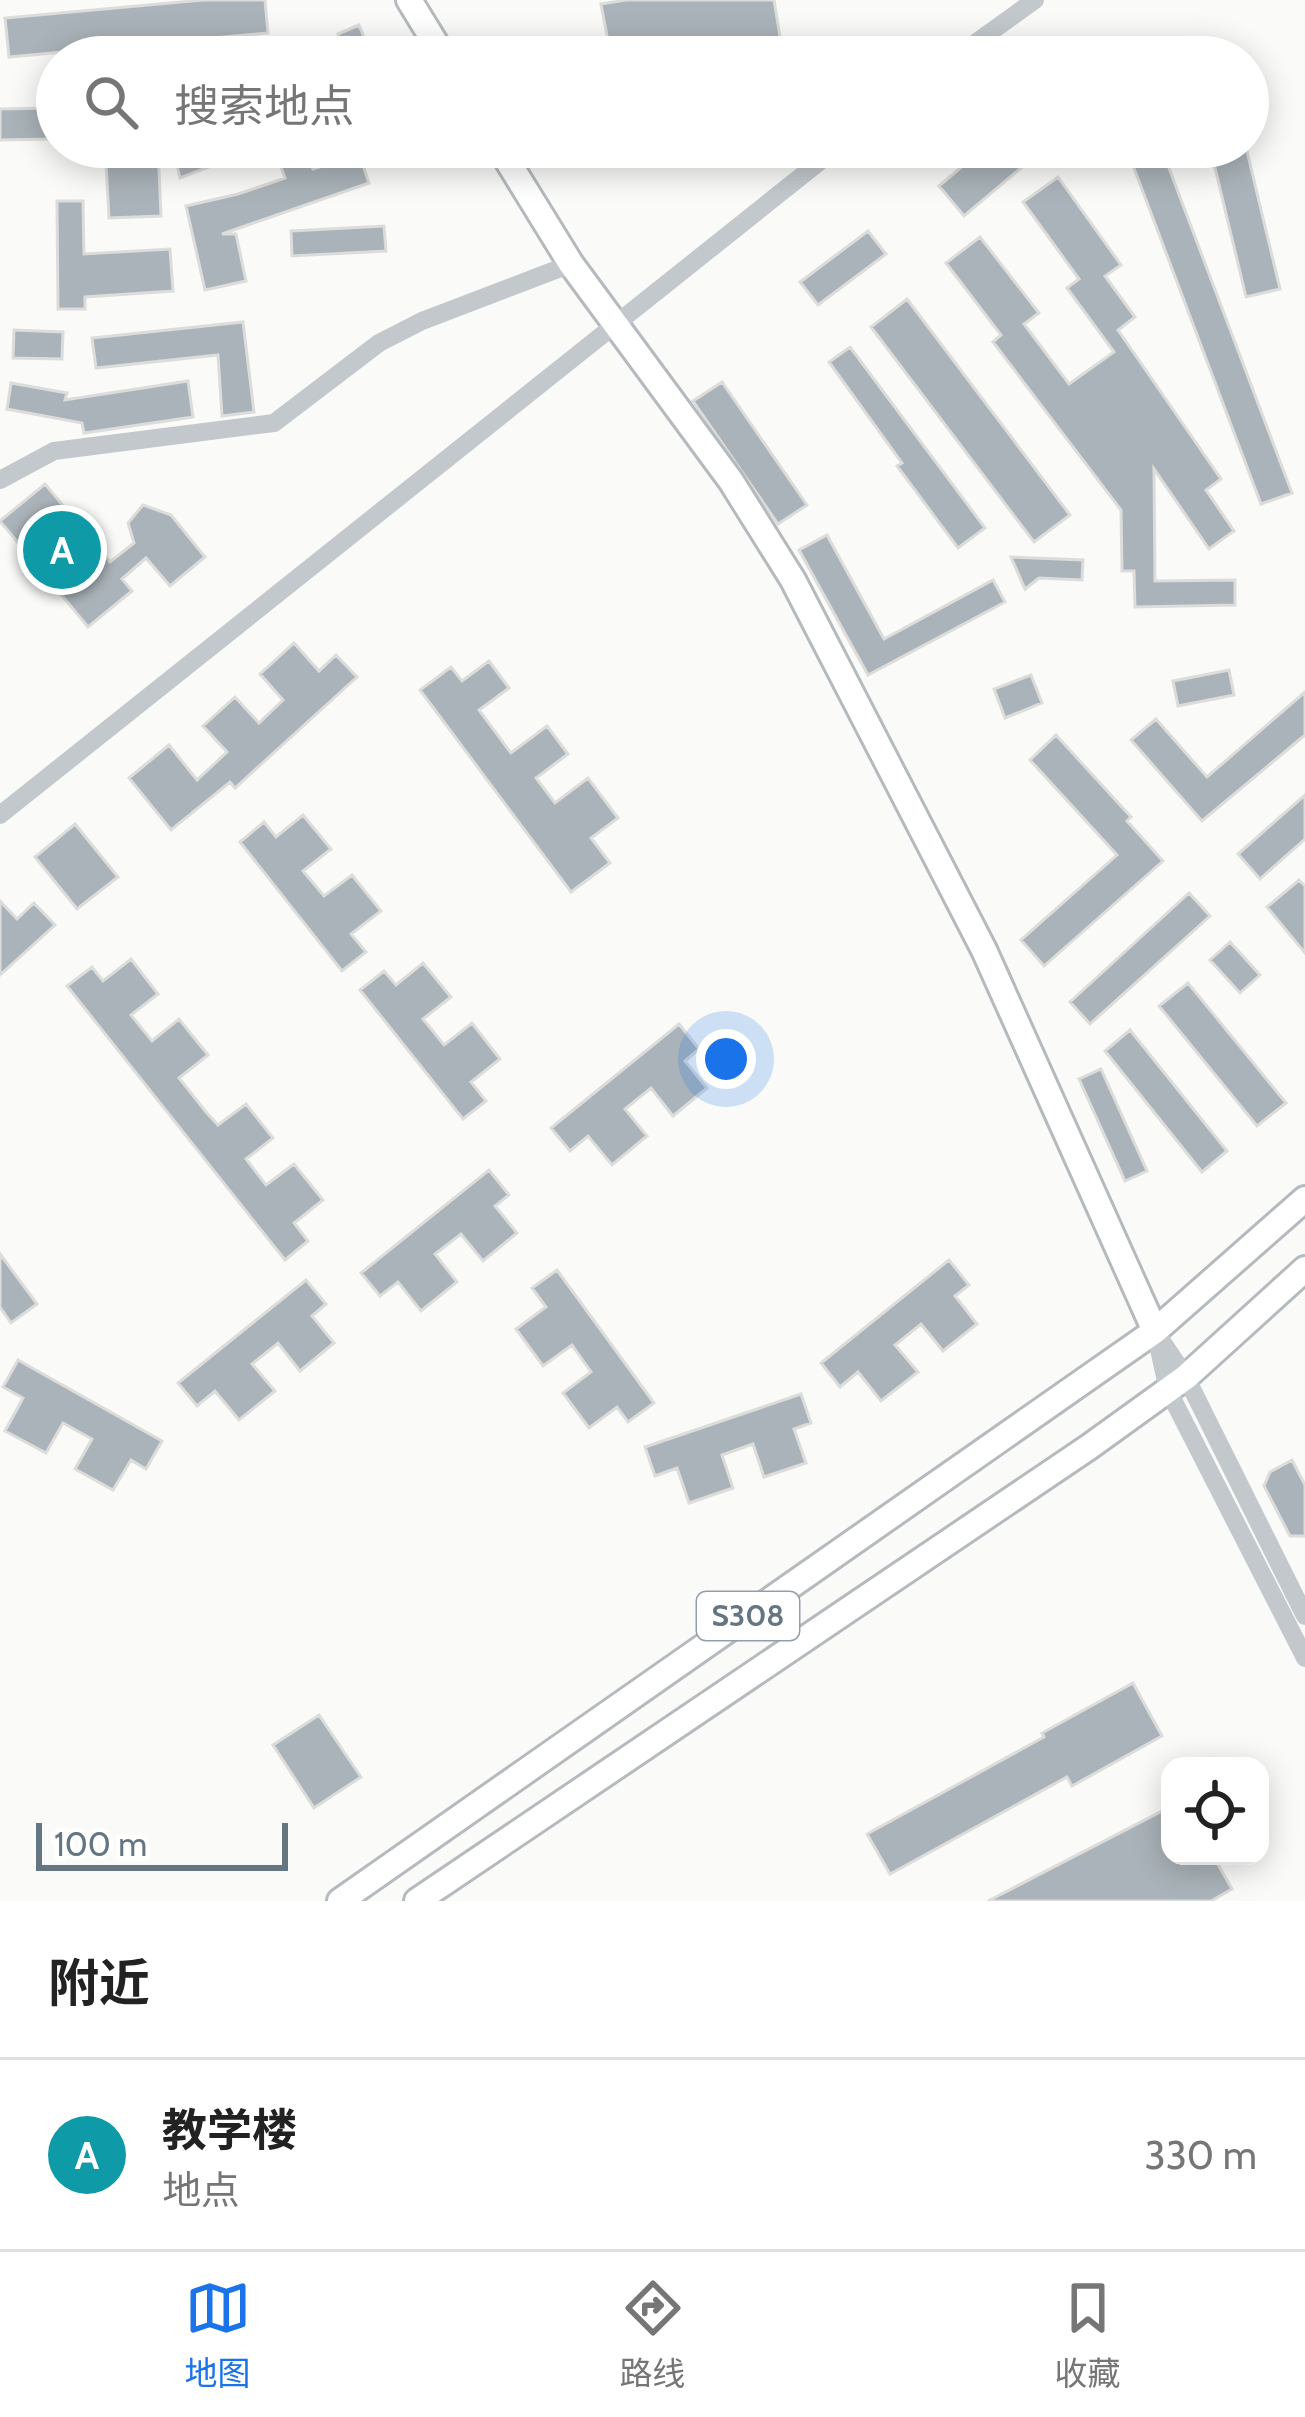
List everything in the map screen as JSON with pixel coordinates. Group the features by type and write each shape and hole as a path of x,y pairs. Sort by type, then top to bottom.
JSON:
{"main road":[{"path":"410,0 431,36"},
{"path":"513,168 571,264 730,482 793,580 984,950 1155,1331"},
{"name":"S308","path":"340,1901 1155,1331 1305,1198"},
{"name":"S308","path":"417,1901 1069,1461 1177,1383 1305,1269"}],"street":[{"path":"985,36 1035,0"},
{"path":"0,815 812,168"},
{"path":"0,480 54,452 274,423 379,343 422,321 571,264"},
{"path":"1155,1331 1305,1658"},
{"path":"1177,1383 1305,1616"}],"building":[{"path":"203,0 265,0 268,33 36,36 36,54 9,57 5,18"},
{"path":"774,0 780,36 607,36 601,4"},
{"path":"359,25 363,36 338,36"},
{"path":"36,108 36,139 0,140 0,109"},
{"path":"106,168 159,168 161,216 109,218"},
{"path":"178,168 206,168 180,178"},
{"path":"281,168 364,168 369,183 222,234 236,234 246,281 205,290 186,206 285,178"},
{"path":"960,168 1021,168 964,216 939,186"},
{"path":"1134,168 1169,168 1292,493 1261,504"},
{"path":"1215,168 1251,168 1280,289 1246,297"},
{"path":"1058,177 1121,265 1105,276 1135,317 1118,330 1221,479 1206,490 1234,531 1209,549 1154,469 1155,581 1235,580 1235,605 1135,607 1134,571 1122,571 1121,510 993,342 1001,335 946,263 980,237 1039,313 1024,324 1069,384 1114,352 1067,288 1079,279 1023,202"},
{"path":"57,201 83,201 84,254 170,249 173,291 85,297 85,309 58,309"},
{"path":"384,226 386,251 292,256 291,231"},
{"path":"868,231 886,254 818,305 800,282"},
{"path":"907,299 1070,515 1034,542 871,327"},
{"path":"243,322 254,412 222,416 218,355 96,368 92,338"},
{"path":"14,330 63,332 62,359 13,358"},
{"path":"850,347 985,528 958,548 829,362"},
{"path":"188,381 193,417 84,433 82,423 7,409 11,383 67,393 65,400"},
{"path":"722,382 807,505 778,524 693,401"},
{"path":"45,484 110,562 134,543 128,523 143,505 171,515 205,557 170,586 146,558 122,579 132,591 88,627 0,521"},
{"path":"827,535 884,639 993,580 1005,602 868,675 799,550"},
{"path":"1011,557 1083,560 1082,580 1039,578 1025,589"},
{"path":"294,643 319,671 336,655 357,677 235,788 230,782 171,830 129,778 169,745 197,780 227,752 203,726 235,697 259,723 283,700 260,674"},
{"path":"489,661 509,688 479,710 511,753 547,726 568,754 536,778 555,803 588,778 618,818 591,838 610,863 571,892 420,690 451,667 462,681"},
{"path":"1229,670 1234,695 1178,706 1173,681"},
{"path":"1031,675 1042,703 1005,718 994,689"},
{"path":"1305,692 1305,735 1202,821 1131,740 1156,719 1207,777"},
{"path":"1056,735 1131,817 1127,821 1163,861 1044,966 1021,940 1117,855 1030,760"},
{"path":"1305,795 1305,839 1260,879 1238,854"},
{"path":"303,815 331,849 303,871 324,896 352,875 381,911 351,934 366,952 342,971 240,842 264,822 276,837"},
{"path":"75,824 118,877 77,909 35,857"},
{"path":"1299,880 1305,886 1305,953 1267,907"},
{"path":"1189,893 1210,916 1090,1024 1070,1002"},
{"path":"0,901 17,919 34,903 55,925 0,975"},
{"path":"1230,942 1260,975 1240,993 1210,960"},
{"path":"131,959 158,994 131,1015 152,1041 179,1019 208,1055 179,1078 206,1112 218,1125 246,1104 273,1138 246,1159 266,1185 294,1164 323,1200 294,1223 308,1241 285,1260 67,986 92,967 103,981"},
{"path":"423,963 451,997 423,1019 444,1045 472,1023 500,1059 471,1082 486,1101 463,1119 360,990 384,971 396,985"},
{"path":"1188,983 1286,1103 1257,1126 1159,1006"},
{"path":"679,1024 699,1049 685,1061 707,1088 673,1116 651,1088 625,1109 647,1136 612,1165 588,1136 570,1151 551,1128"},
{"path":"1130,1030 1227,1151 1202,1172 1105,1051"},
{"path":"1101,1069 1147,1171 1125,1181 1079,1079"},
{"path":"489,1170 509,1195 495,1206 517,1233 483,1261 461,1234 435,1254 457,1282 421,1311 398,1282 380,1296 361,1273"},
{"path":"0,1254 37,1304 11,1323 0,1307"},
{"path":"949,1260 969,1285 955,1296 977,1324 943,1351 921,1324 895,1345 918,1372 881,1401 858,1372 840,1387 821,1363"},
{"path":"557,1270 654,1403 628,1422 617,1407 589,1428 563,1393 591,1372 572,1345 543,1366 516,1329 546,1307 532,1288"},
{"path":"306,1280 326,1304 312,1316 334,1343 300,1371 278,1343 252,1364 275,1391 239,1420 215,1391 197,1406 178,1383"},
{"path":"18,1360 162,1441 146,1469 131,1460 113,1490 75,1469 92,1439 63,1423 46,1453 5,1431 23,1398 3,1387"},
{"path":"801,1394 811,1423 794,1429 806,1463 764,1477 753,1444 722,1455 733,1488 689,1503 677,1468 655,1476 645,1447"},
{"path":"1292,1460 1305,1485 1305,1536 1290,1536 1264,1486 1270,1472"},
{"path":"1133,1683 1162,1736 1072,1786 1067,1777 890,1874 867,1834"},
{"path":"319,1715 361,1777 314,1808 273,1745"},
{"path":"1161,1812 1161,1865 1218,1865 1232,1889 1211,1901 988,1901"}],"place":[{"name":"教学楼","path":"62,550"}]}
